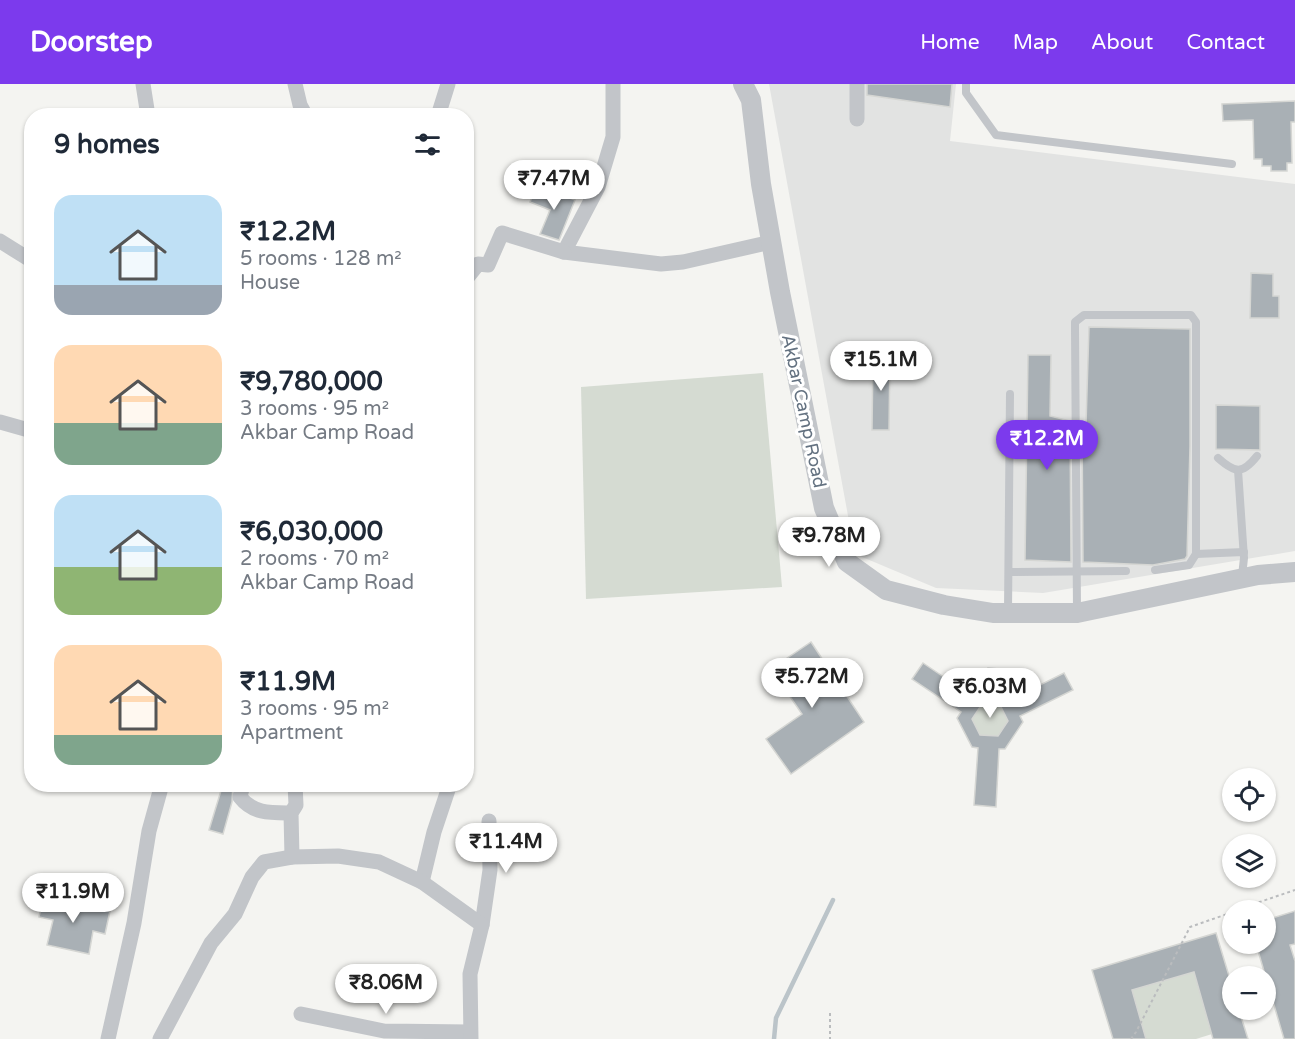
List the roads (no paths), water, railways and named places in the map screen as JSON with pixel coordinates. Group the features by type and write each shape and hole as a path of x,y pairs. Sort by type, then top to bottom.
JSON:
{"street":[{"path":"143,84 147,108"},
{"path":"295,84 302,108"},
{"path":"440,108 448,84"},
{"path":"564,252 598,187 613,137 613,84"},
{"name":"Akbar Camp Road","path":"743,84 750,100 771,242 824,508 846,562 886,590 944,605 993,613 1077,613 1242,578 1295,572"},
{"path":"856,119 857,84"},
{"path":"474,269 478,264 488,265 502,233 564,252 661,264 683,262 771,242"},
{"path":"0,241 24,256"},
{"path":"0,422 24,429"},
{"path":"108,1039 134,923 149,831 160,792"},
{"path":"241,792 240,797 248,808 269,813 291,813"},
{"path":"292,857 291,813 296,805 295,792"},
{"path":"422,882 434,832 447,792"},
{"path":"301,1014 384,1031 470,1035 470,974 482,925 490,870 489,821"},
{"path":"160,1039 212,943 235,914 252,877 264,862 292,857 338,856 379,862 422,882 482,925"}],"lane":[{"path":"966,84 966,93 996,135 1232,164"},
{"path":"1077,613 1075,322 1084,315 1191,315 1196,322 1196,554 1189,565 1155,570"},
{"path":"1008,613 1010,394"},
{"path":"1218,458 1230,468 1238,470 1248,467 1257,456"},
{"path":"1238,470 1244,552 1242,578"},
{"path":"1196,554 1244,552"},
{"path":"1009,572 1126,571"}],"waterway":[{"path":"774,1039 776,1018 833,900"}]}
